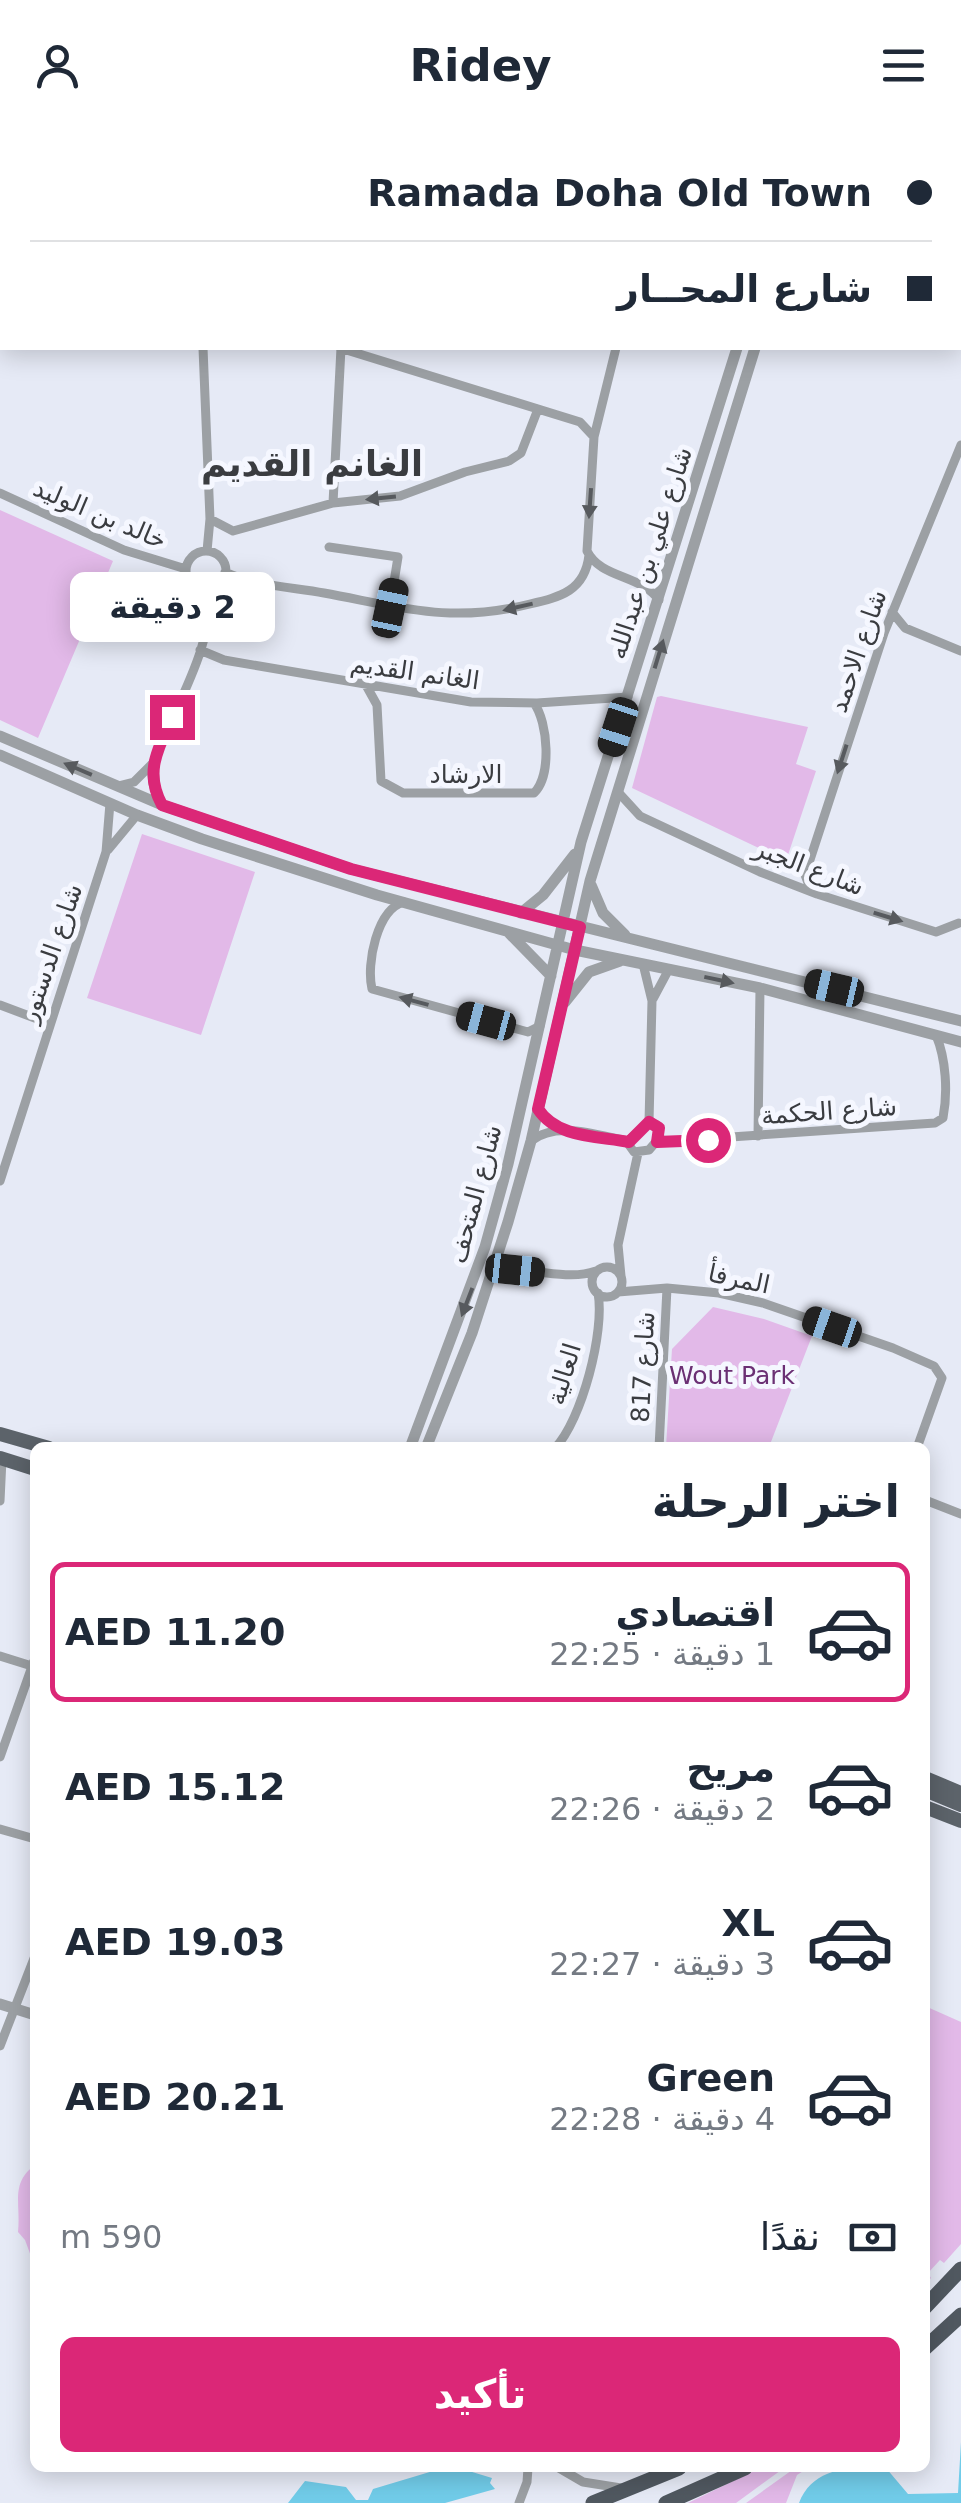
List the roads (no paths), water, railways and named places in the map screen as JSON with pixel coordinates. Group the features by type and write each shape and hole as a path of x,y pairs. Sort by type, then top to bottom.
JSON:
{"highway":[{"path":"930,2303 961,2269"},
{"path":"930,2343 961,2315"},
{"path":"593,2503 669,2472"},
{"path":"666,2503 735,2472"}],"main road":[{"path":"0,1434 30,1443"},
{"path":"1,1459 30,1468"},
{"path":"930,1780 954,1790"},
{"path":"930,1792 961,1805"},
{"path":"930,1809 961,1821"}],"street":[{"path":"332,503 341,350"},
{"path":"347,350 580,422 594,436"},
{"path":"207,550 221,558 226,572 251,582 390,608 467,615 553,598 577,586 587,570 594,436 615,350"},
{"name":"شارع علي بن عبدالله","path":"559,946 581,842 736,350"},
{"name":"شارع علي بن عبدالله","path":"580,927 608,819 754,350"},
{"path":"205,351 210,520 207,550"},
{"path":"210,520 233,531 332,503 400,496 465,472 510,461 521,453 538,409"},
{"path":"580,422 598,413"},
{"name":"شارع الاحمد","path":"805,875 884,633 961,445"},
{"name":"خالد بن الوليد","path":"0,493 124,550 186,569"},
{"path":"329,547 398,557 390,608"},
{"path":"118,786 134,782 152,764 200,650 208,599 204,591 190,584 186,569 192,556 207,550"},
{"path":"589,556 598,566 644,584 659,600"},
{"path":"204,591 218,586 226,572"},
{"path":"892,612 905,628 961,651"},
{"path":"884,633 905,628"},
{"name":"الغانم القديم","path":"200,650 224,660 470,702 534,703 628,697"},
{"path":"365,685 378,706"},
{"path":"378,706 390,690"},
{"path":"534,703 545,723 559,702"},
{"name":"الارشاد","path":"378,706 380,778 394,791 412,794 534,792 544,778 545,723"},
{"path":"0,736 162,805 351,869 961,1021"},
{"path":"0,755 202,840 405,902 559,946 760,988 961,1042 943,1061"},
{"path":"152,764 154,790 162,805"},
{"name":"شارع الجبر","path":"618,792 640,816"},
{"name":"شارع الدستور","path":"0,1181 106,852 110,803"},
{"name":"شارع الجبر","path":"608,819 624,814 640,816 817,894 936,932 960,924"},
{"name":"شارع الدستور","path":"106,852 137,815"},
{"path":"521,912 558,879 581,842"},
{"path":"784,881 805,875 817,894"},
{"path":"590,881 602,914 632,940"},
{"path":"405,902 391,907 382,919 370,978 372,989 528,1032 540,1026"},
{"name":"شارع المتحف","path":"428,1442 498,1255 531,1141 580,927"},
{"path":"503,928 551,976"},
{"name":"شارع المتحف","path":"412,1442 485,1247 559,946"},
{"path":"560,1008 586,974 624,960"},
{"path":"629,1142 649,1122 652,1001 643,964"},
{"path":"652,1001 669,969"},
{"path":"758,1136 760,988"},
{"path":"0,1005 48,1023"},
{"path":"936,1036 943,1061"},
{"name":"شارع الحكمة","path":"657,1142 931,1124 943,1118 943,1061"},
{"path":"538,1109 563,1131"},
{"path":"629,1142 638,1153 657,1142 659,1128 649,1122"},
{"path":"531,1141 545,1132 563,1131 629,1142"},
{"path":"574,1276 596,1292 616,1294 622,1276 618,1245 638,1153"},
{"path":"596,1292 592,1280 618,1245"},
{"path":"498,1255 515,1270"},
{"path":"492,1275 515,1270 574,1276 613,1267 622,1276"},
{"name":"المرفأ","path":"622,1276 644,1288"},
{"name":"المرفأ","path":"616,1294 667,1288 763,1303 934,1366 942,1378 919,1442"},
{"name":"شارع 817","path":"659,1442 667,1288"},
{"name":"العالية","path":"596,1292 600,1319"},
{"name":"العالية","path":"561,1442 586,1380 600,1319 616,1294"},
{"path":"0,1501 1,1459"},
{"path":"930,1502 961,1514"},
{"path":"0,1656 30,1663"},
{"path":"0,1757 30,1675"},
{"path":"954,1790 961,1779"},
{"path":"0,1829 30,1838"},
{"path":"0,2046 30,1970"},
{"path":"0,2004 30,2013"},
{"path":"519,2503 528,2472"},
{"path":"565,2472 584,2482 628,2489"}],"water":[{"path":"961,2442 961,2503 799,2503 814,2482 832,2472 889,2472 908,2494 958,2493"},
{"path":"430,2472 472,2472 492,2478 490,2483 495,2489 445,2503 288,2503 305,2481 346,2487 356,2500 368,2500 373,2489"}],"district":[{"name":"الغانم القديم","path":"312,464"}],"park label":[{"name":"Wout Park","path":"732,1375"}]}
